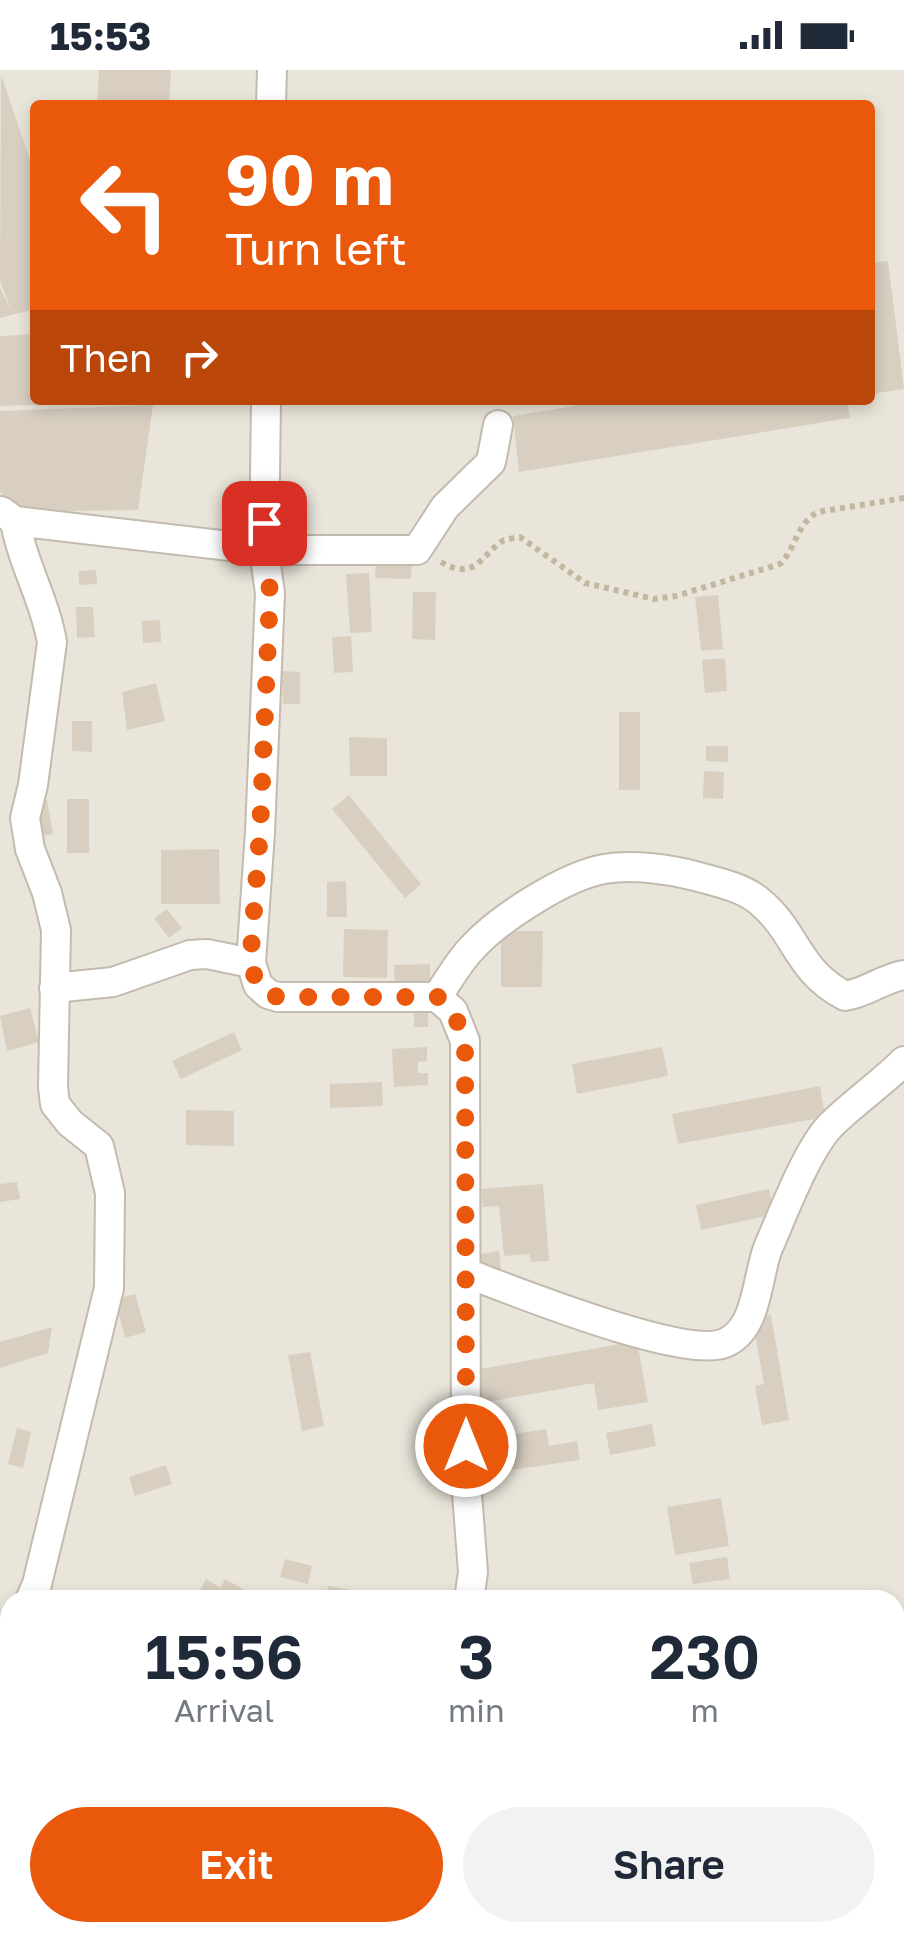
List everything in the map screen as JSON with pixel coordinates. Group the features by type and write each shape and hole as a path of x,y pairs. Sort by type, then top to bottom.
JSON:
{"street":[{"path":"272,70 272,100"},
{"path":"266,405 264,550 270,593 250,964 258,985 278,997 438,997 453,1011 465,1041 466,1480 474,1572 470,1590"},
{"path":"7,516 264,550 417,550 445,506 491,462 498,425"},
{"path":"7,516 48,619 52,642 25,818 30,849 48,892 56,930 52,1044 55,1104 70,1123 99,1146 110,1192 109,1288 33,1590"},
{"path":"438,997 470,949 506,916 603,869 670,870 729,886 756,898 780,921 802,962 816,978 845,996 888,978 904,976"},
{"path":"54,988 113,982 190,955 207,954 250,964"},
{"path":"466,1273 633,1332 696,1345 724,1344 740,1332 751,1310 762,1263 827,1129 904,1061"}],"path":[{"path":"417,550 460,569 478,566 504,540 520,537 585,583 654,599 780,564 790,554 807,518 818,512 904,498"}],"shaded area":[{"path":"0,70 904,70 904,1590 0,1590"}],"building":[{"path":"99,70 171,70 169,100 97,100"},
{"path":"1,75 30,159 30,310 0,318 0,288 11,310 0,280"},
{"path":"888,261 904,389 875,393 875,262"},
{"path":"30,334 32,405 0,406 0,336"},
{"path":"153,405 138,510 11,512 0,491 0,411"},
{"path":"579,405 848,405 850,418 519,472 513,416"},
{"path":"376,560 412,560 411,579 375,578"},
{"path":"96,570 97,584 79,585 79,571"},
{"path":"369,573 372,632 350,633 346,574"},
{"path":"413,592 436,592 435,640 412,639"},
{"path":"718,595 723,649 701,651 695,597"},
{"path":"76,607 93,607 95,637 77,638"},
{"path":"160,620 161,642 143,643 142,621"},
{"path":"351,636 353,672 334,673 332,637"},
{"path":"725,658 727,691 705,693 702,660"},
{"path":"282,671 300,672 300,704 283,704"},
{"path":"156,683 165,721 127,730 122,692"},
{"path":"619,712 640,712 640,790 619,790"},
{"path":"72,721 92,721 92,752 72,751"},
{"path":"349,737 387,738 387,776 350,776"},
{"path":"706,746 728,746 728,762 706,761"},
{"path":"704,771 724,772 723,799 703,798"},
{"path":"349,795 421,884 405,898 332,809"},
{"path":"67,799 89,799 89,853 67,853"},
{"path":"47,800 53,834 36,837 31,803"},
{"path":"219,849 220,904 161,904 161,850"},
{"path":"346,881 347,917 327,917 327,882"},
{"path":"167,909 182,928 169,938 154,918"},
{"path":"344,929 388,930 387,978 343,977"},
{"path":"501,931 543,931 542,987 501,987"},
{"path":"430,964 430,986 395,988 394,965"},
{"path":"30,1008 39,1042 7,1051 0,1016"},
{"path":"414,1013 428,1013 428,1027 414,1027"},
{"path":"234,1032 242,1050 181,1079 172,1061"},
{"path":"427,1047 427,1061 418,1062 418,1073 428,1073 428,1085 394,1087 392,1049"},
{"path":"662,1047 668,1076 577,1094 572,1064"},
{"path":"382,1082 383,1106 330,1108 330,1084"},
{"path":"820,1086 825,1117 678,1144 672,1114"},
{"path":"186,1110 234,1111 234,1146 186,1145"},
{"path":"17,1182 20,1199 0,1202 0,1184"},
{"path":"543,1184 549,1261 531,1262 529,1254 504,1256 499,1206 483,1207 481,1189"},
{"path":"769,1189 775,1214 701,1230 696,1205"},
{"path":"499,1251 501,1270 478,1274 476,1255"},
{"path":"135,1294 146,1332 125,1338 115,1299"},
{"path":"771,1315 789,1420 762,1425 755,1386 764,1384 752,1318"},
{"path":"52,1327 48,1353 0,1368 0,1342"},
{"path":"637,1341 648,1402 598,1410 594,1383 481,1403 475,1370"},
{"path":"310,1352 324,1426 302,1431 288,1355"},
{"path":"476,1423 490,1423 491,1452 477,1452"},
{"path":"652,1424 656,1446 610,1455 606,1433"},
{"path":"17,1428 31,1432 23,1468 8,1464"},
{"path":"546,1429 549,1446 577,1441 580,1460 498,1472 493,1437"},
{"path":"166,1465 172,1484 135,1496 129,1477"},
{"path":"721,1498 729,1546 675,1555 667,1507"},
{"path":"727,1557 730,1579 693,1584 689,1563"},
{"path":"285,1559 312,1566 308,1584 280,1577"},
{"path":"206,1579 221,1588 225,1579 244,1590 200,1590"}],"route":[{"path":"264,523 270,593 250,964 258,985 278,997 438,997 453,1011 465,1041 466,1446"}]}
